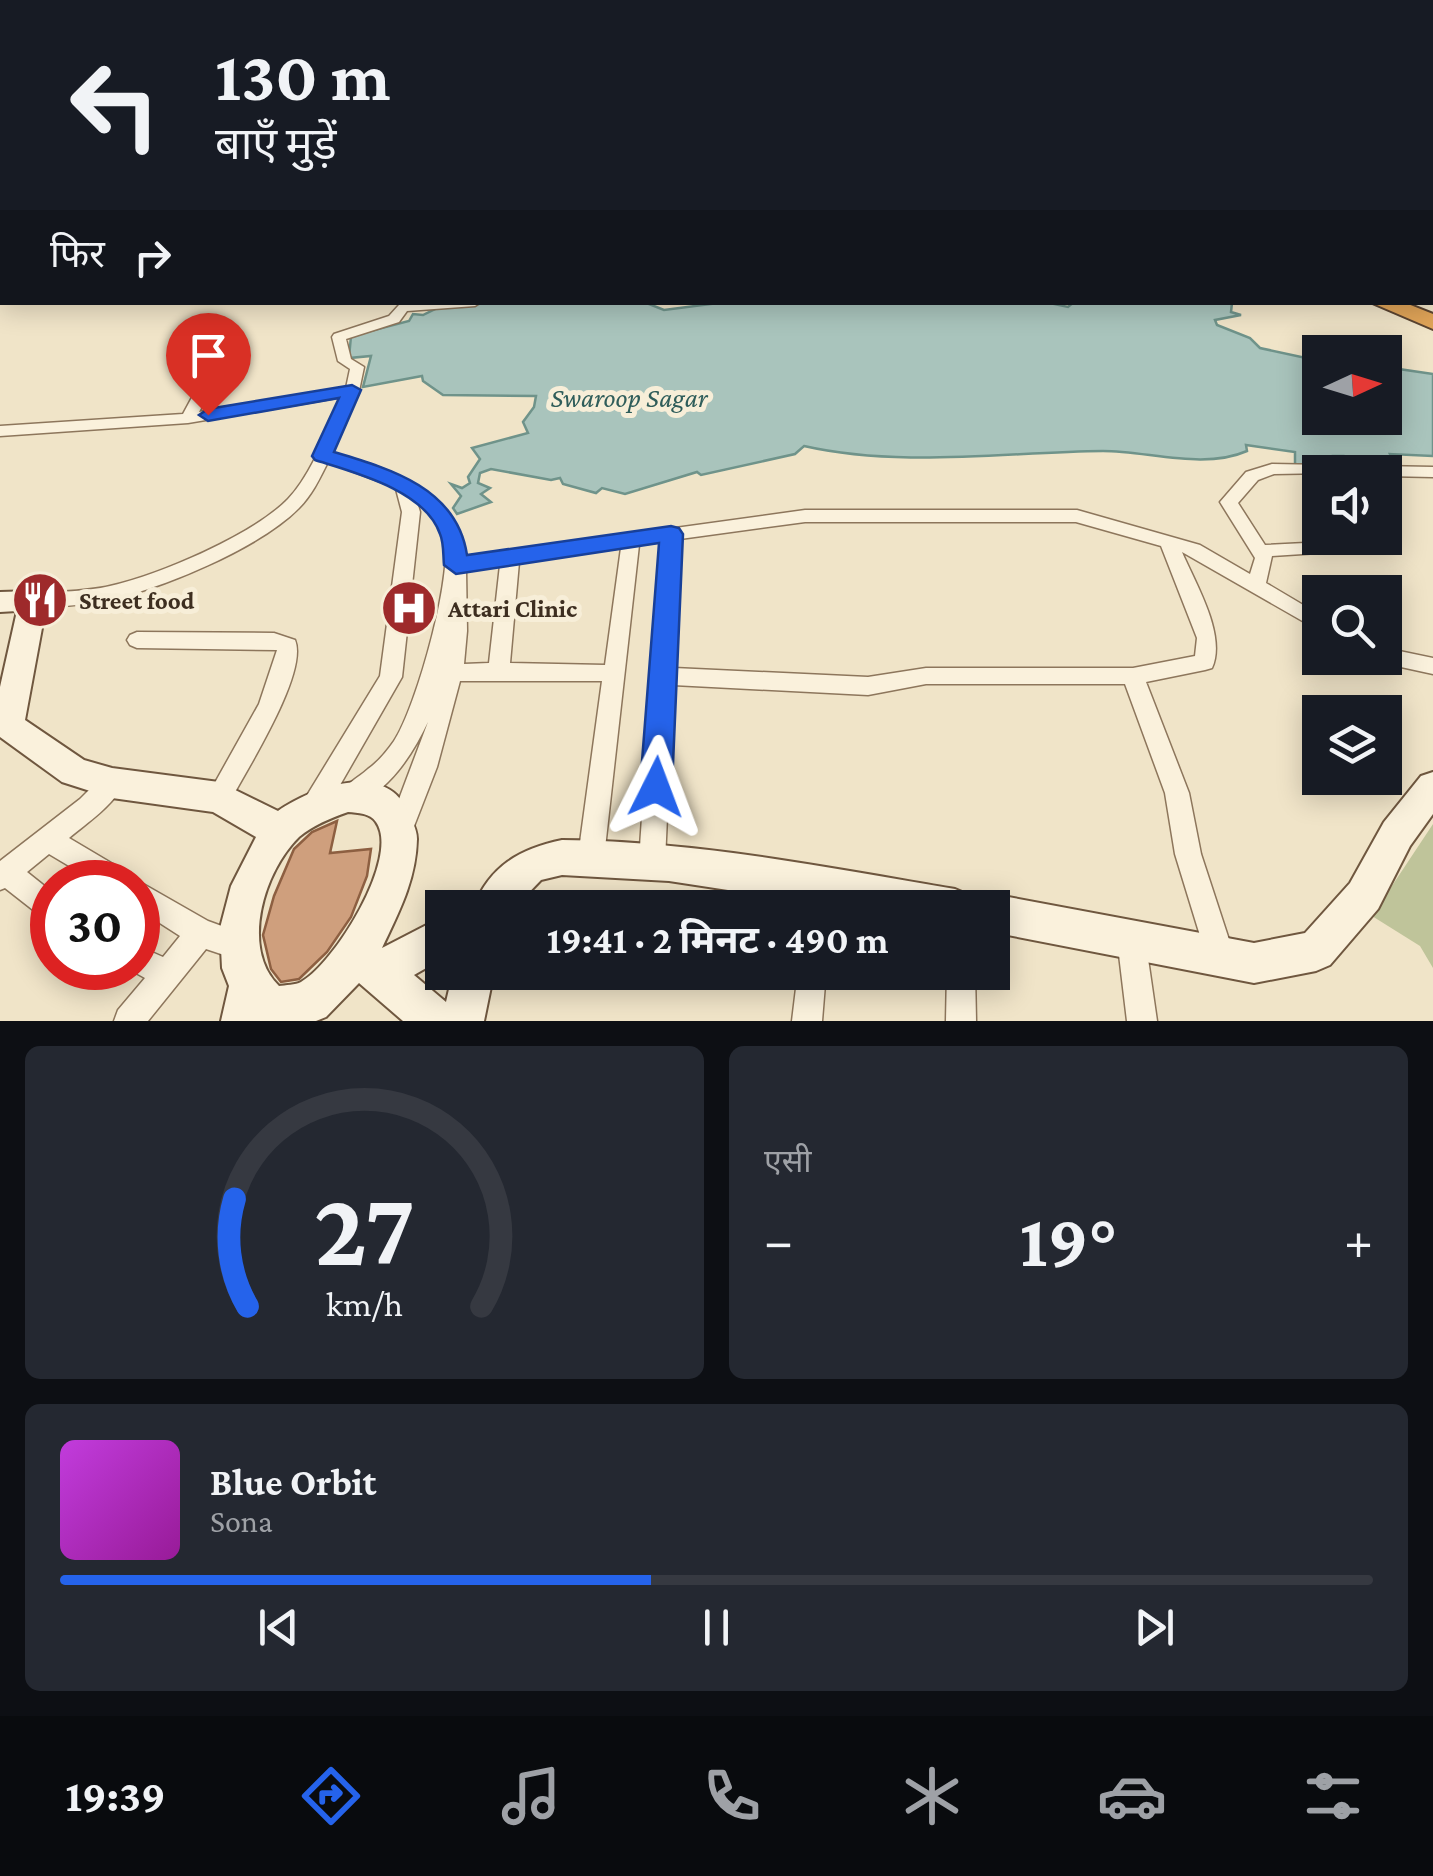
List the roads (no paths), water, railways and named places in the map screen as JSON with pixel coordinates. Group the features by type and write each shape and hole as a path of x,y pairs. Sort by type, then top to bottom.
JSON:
{"highway":[{"path":"1389,305 1423,318"}],"main road":[{"path":"16,601 3,729 74,772 112,783 220,797 296,821"},
{"path":"1010,916 1237,959 1316,950 1364,896 1397,834 1433,787"},
{"path":"377,972 398,834 389,810 370,798 348,797 296,821 255,877 245,904 244,984 271,1009 305,1011 425,946"},
{"path":"506,890 534,862 591,858 652,861 786,890"},
{"path":"377,972 436,1021"},
{"path":"463,1021 470,990"}],"street":[{"path":"16,601 110,593 207,556 280,515 297,500 352,390 357,367 345,361 339,337 394,319 404,308 439,305"},
{"path":"1396,305 1423,318"},
{"path":"188,418 223,353"},
{"path":"0,431 188,418 352,390"},
{"path":"322,456 364,467 404,484 452,530 460,589 451,673 430,760 398,834"},
{"path":"1256,585 1264,558 1228,502 1252,476 1272,469 1433,472"},
{"path":"296,821 346,759 392,677 411,512 404,484"},
{"path":"456,565 805,516 1077,516 1193,549 1302,613"},
{"path":"652,861 671,534"},
{"path":"591,858 632,539"},
{"path":"662,676 868,686 926,676 1133,676 1205,662 1207,638 1168,541"},
{"path":"1260,551 1302,548"},
{"path":"499,671 510,558"},
{"path":"348,797 379,779 408,743 435,674 456,565"},
{"path":"138,640 274,640 288,645 261,720 220,797"},
{"path":"1402,660 1433,666"},
{"path":"451,673 615,673"},
{"path":"1133,676 1177,793 1188,854 1237,959"},
{"path":"30,893 3,875 90,807 112,783"},
{"path":"49,840 82,860"},
{"path":"160,908 201,933 244,984"},
{"path":"130,1021 201,933"},
{"path":"1131,938 1142,1021"},
{"path":"160,970 168,974"},
{"path":"808,1021 811,990"},
{"path":"961,990 961,1021"}],"water":[{"name":"Swaroop Sagar","path":"434,305 652,305 664,310 703,305 1232,305 1231,312 1241,315 1215,320 1217,325 1250,338 1260,348 1302,357 1302,435 1402,435 1402,369 1433,374 1433,456 1302,455 1302,465 1295,467 1295,452 1246,445 1247,451 1213,459 1103,451 915,458 804,446 795,454 701,475 697,472 625,494 602,488 596,493 563,484 560,478 551,480 491,469 480,473 478,483 490,488 481,494 491,502 457,514 453,508 461,496 451,484 462,488 470,483 468,477 480,459 472,448 528,433 523,422 534,407 536,396 443,395 423,381 422,376 363,387 371,356 349,358 351,336 409,321 413,314 423,315 435,309"}],"place":[{"name":"Street food","path":"40,600"},
{"name":"Attari Clinic","path":"409,608"}]}
